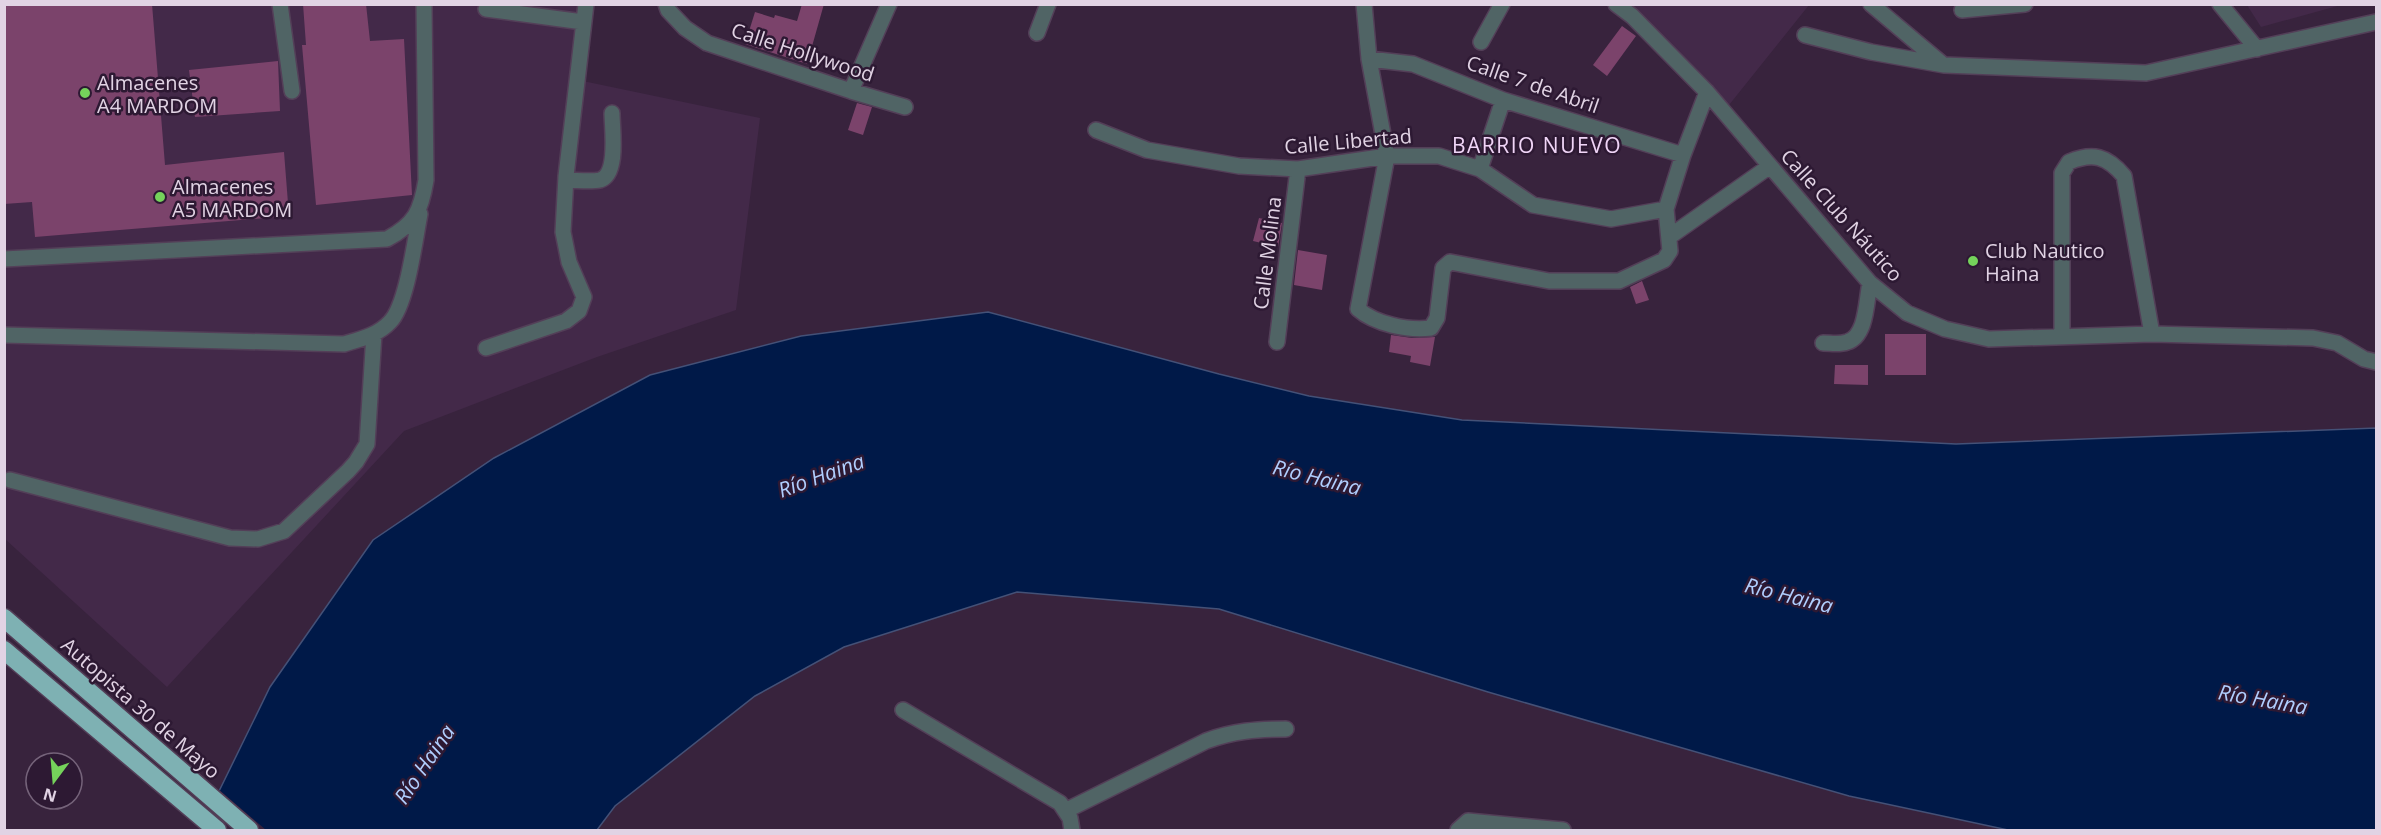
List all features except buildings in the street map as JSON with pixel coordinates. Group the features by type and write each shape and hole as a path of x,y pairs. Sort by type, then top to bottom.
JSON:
{"highway":[{"name":"Autopista 30 de Mayo","path":"4,618 249,831"},
{"path":"4,650 217,831"}],"street":[{"path":"280,4 292,90"},
{"path":"4,335 344,344 374,334 392,321 402,300 426,180 424,4"},
{"path":"486,348 566,321 579,311 584,297 569,262 563,232 566,180 586,4"},
{"name":"Calle Hollywood","path":"666,4 668,10 685,28 707,43 905,107"},
{"path":"851,91 889,4"},
{"path":"1037,33 1047,4"},
{"path":"1364,4 1369,59 1387,156 1358,309 1371,320 1421,329 1431,328 1437,318 1443,268 1450,262 1549,281 1619,281 1668,257 1670,251 1666,209 1683,155 1707,92"},
{"path":"1481,42 1502,4"},
{"name":"Calle Club Náutico","path":"1616,4 1632,16 1707,92 1870,283 1907,313 1945,329 1989,339 2152,334 2313,338 2337,343 2364,359 2376,362"},
{"path":"1871,4 1944,65"},
{"path":"1962,10 2025,4"},
{"path":"2220,4 2257,49"},
{"path":"486,9 583,22"},
{"path":"1805,35 1871,52 1944,65 2146,73 2376,22"},
{"name":"Calle 7 de Abril","path":"1369,59 1413,64 1503,100 1683,155"},
{"path":"1480,169 1503,100"},
{"path":"566,180 600,180 608,176 613,163 612,113"},
{"name":"Calle Libertad","path":"1096,130 1147,150 1239,166 1298,170 1387,156 1439,156 1480,169 1533,205 1611,219 1666,209"},
{"path":"2062,337 2062,173 2069,162 2081,157 2098,157 2112,163 2124,176 2152,334"},
{"path":"1669,237 1770,166"},
{"name":"Calle Molina","path":"1277,342 1298,170"},
{"path":"4,259 387,239 403,231 414,219 423,202"},
{"path":"1823,343 1843,344 1856,337 1862,324 1870,283"},
{"path":"10,480 230,538 258,539 284,531 352,466 367,444 374,334"},
{"path":"903,710 1041,791 1067,810 1072,831"},
{"path":"1067,810 1227,733 1248,729 1286,729"},
{"path":"1458,831 1468,821 1563,831"}],"shaded area":[{"path":"4,5 591,5 578,80 760,118 736,310 597,357 404,431 167,687 5,539"},
{"path":"1626,5 1809,5 1729,105 1652,27"},
{"path":"2247,5 2341,5 2261,27"}],"water":[{"name":"Río Haina","path":"988,312 1309,396 1462,420 1956,444 2376,428 2376,830 2008,830 1849,796 1488,692 1219,609 1017,592 844,647 755,696 615,806 597,830 200,830 270,687 373,540 494,458 650,375 801,336"}],"pier":[{"path":"217,788 266,830 198,830"}],"place":[{"name":"Almacenes A4 MARDOM","path":"85,93"},
{"name":"Almacenes A5 MARDOM","path":"160,197"},
{"name":"Club Nautico Haina","path":"1973,261"}],"district":[{"name":"BARRIO NUEVO","path":"1537,145"}]}
